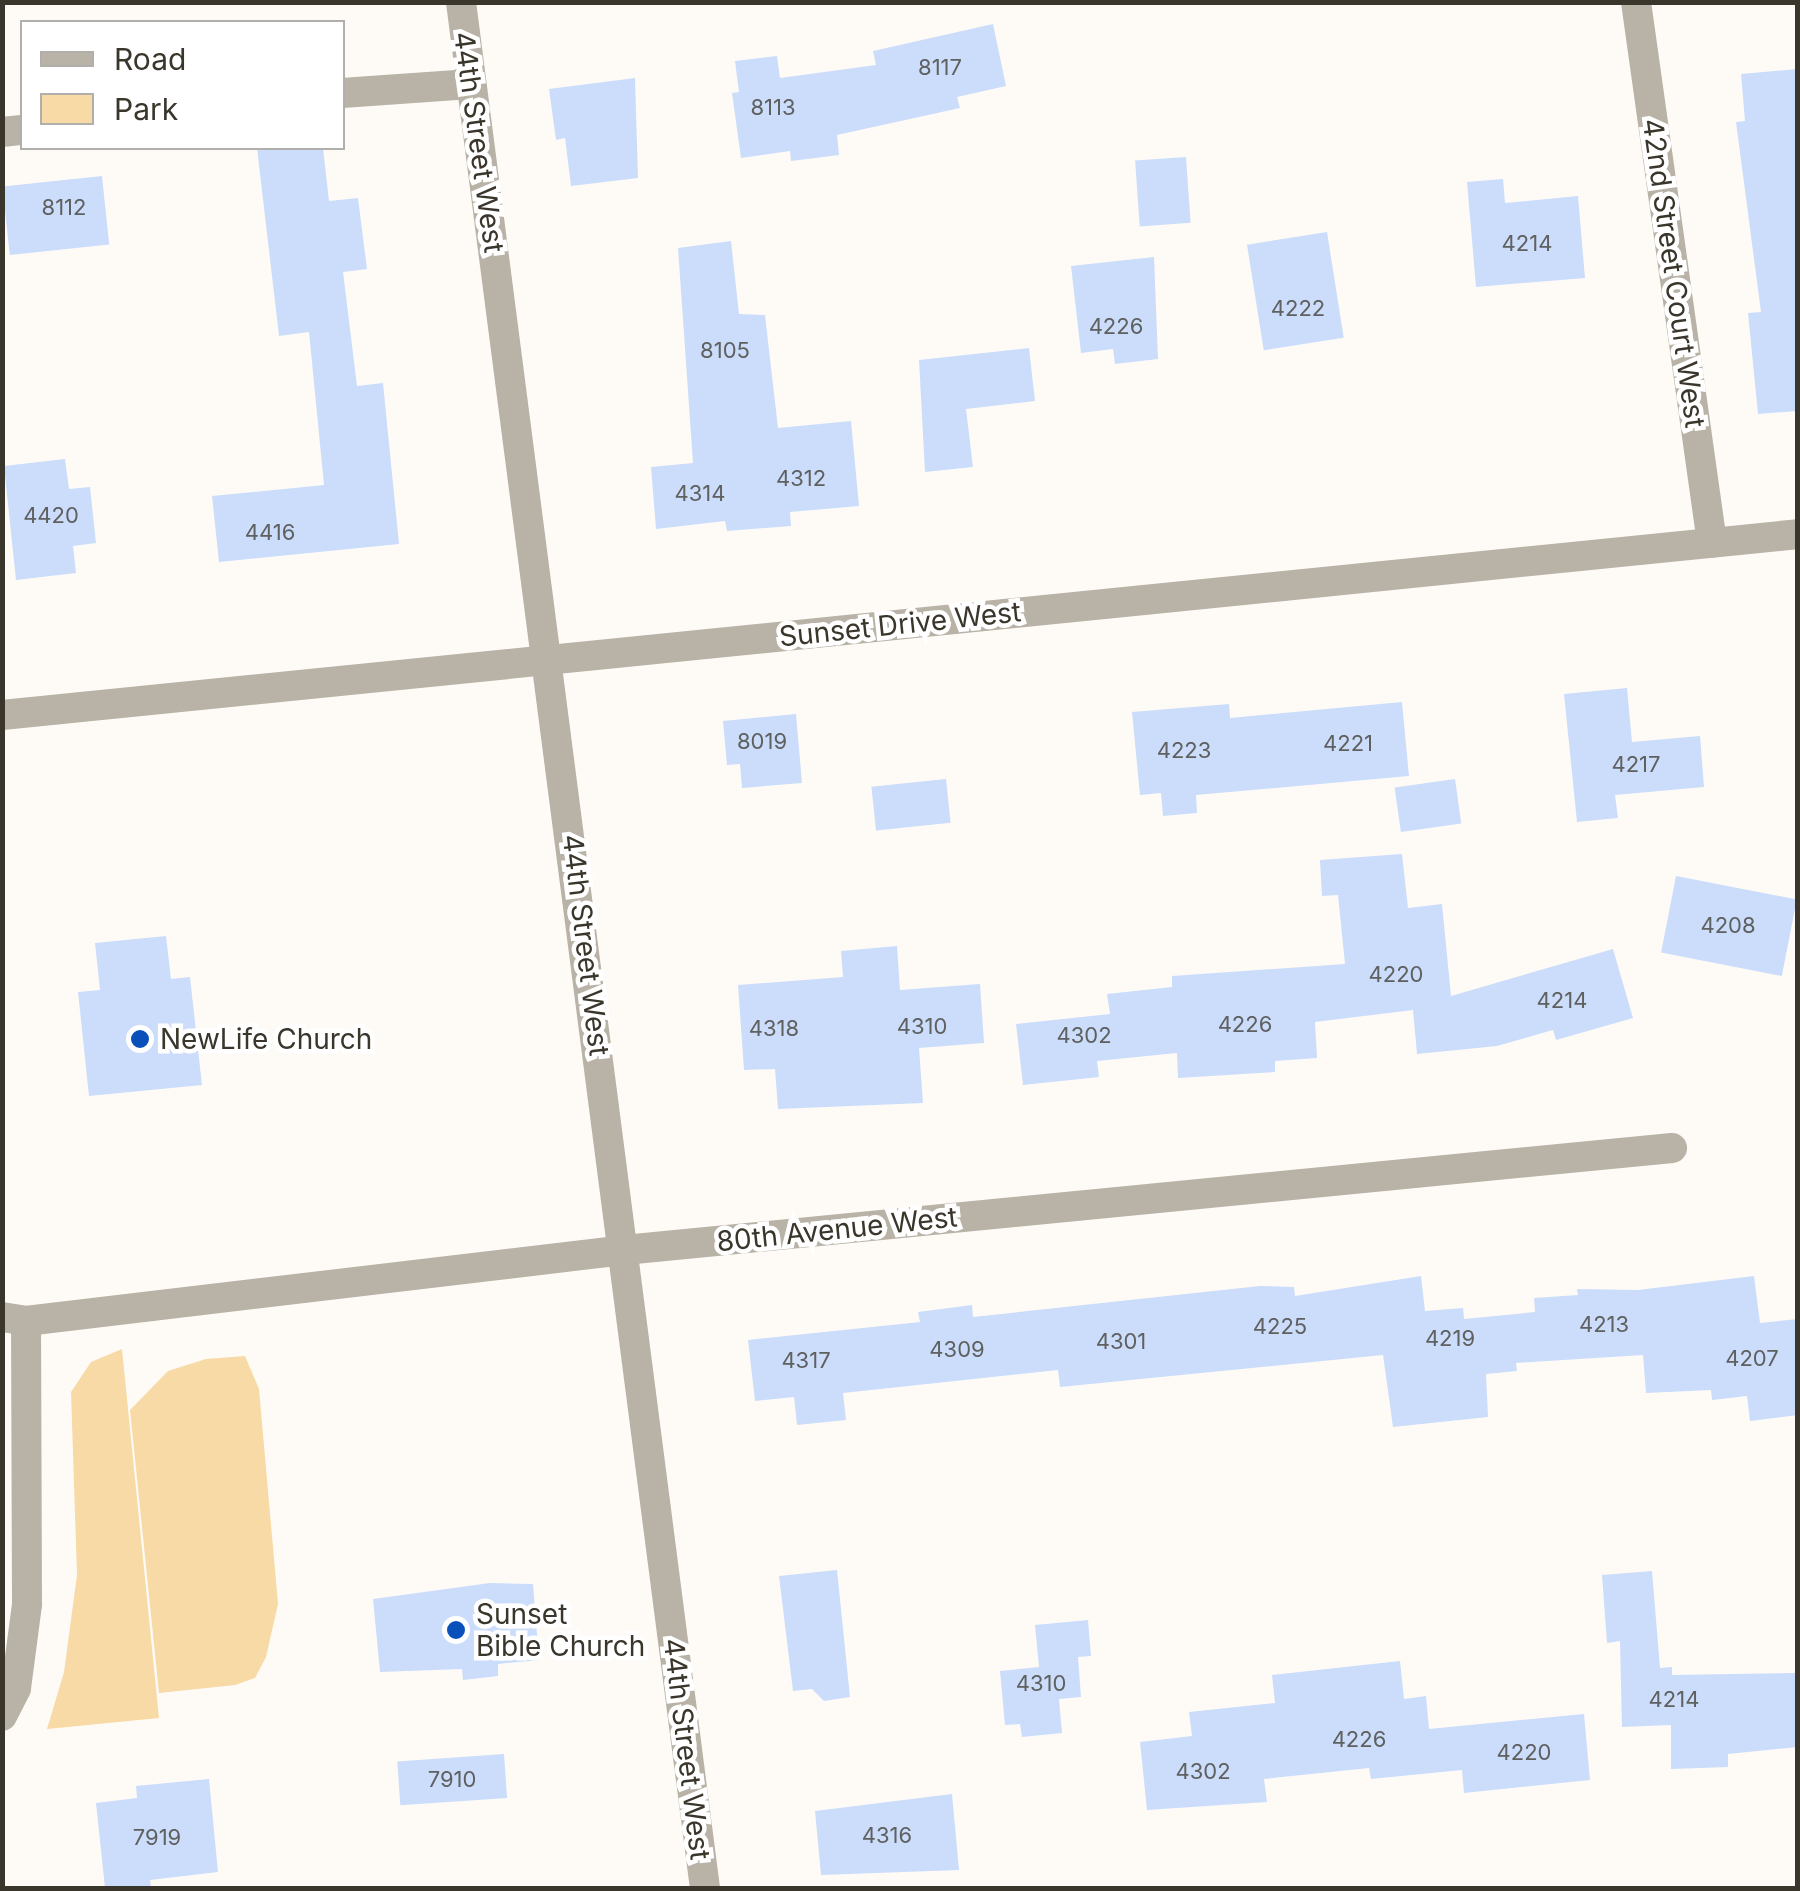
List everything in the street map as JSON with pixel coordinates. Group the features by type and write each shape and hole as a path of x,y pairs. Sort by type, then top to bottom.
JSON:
{"street":[{"name":"44th Street West","path":"460,2 550,660 704,1888"},
{"name":"42nd Street Court West","path":"1636,2 1712,543"},
{"path":"345,94 471,84"},
{"name":"Sunset Drive West","path":"2,715 1798,534"},
{"name":"80th Avenue West","path":"14,1319 624,1250 1672,1148"},
{"path":"2,1716 16,1688 27,1604 14,1319"}],"green space":[{"path":"122,1349 159,1718 47,1729 64,1672 77,1575 71,1392 91,1362"},
{"path":"245,1356 259,1389 278,1604 266,1657 255,1678 235,1685 159,1693 130,1410 168,1371 206,1359"}],"building":[{"path":"993,24 1006,86 957,97 960,108 837,135 839,155 791,161 790,151 741,158 732,93 739,92 735,61 777,56 780,78 876,65 873,51"},
{"path":"1798,69 1798,411 1758,414 1748,313 1761,312 1736,122 1745,121 1741,74"},
{"path":"635,78 638,178 571,186 565,138 556,140 549,89"},
{"path":"257,150 323,150 329,201 358,198 367,269 343,272 357,386 383,383 399,544 219,562 212,496 324,485 309,332 279,336"},
{"path":"1186,157 1191,223 1140,226 1135,161"},
{"path":"102,176 109,245 10,255 3,186"},
{"path":"1503,179 1505,203 1578,196 1585,278 1476,287 1467,182"},
{"path":"1327,232 1344,338 1264,350 1247,245"},
{"path":"731,241 739,314 765,315 778,428 851,421 859,506 790,512 791,526 727,531 725,521 656,529 651,467 693,463 678,248"},
{"path":"1154,257 1158,359 1115,364 1113,349 1081,353 1071,266"},
{"path":"1029,348 1035,401 966,409 973,467 925,472 919,360"},
{"path":"65,459 69,489 90,487 96,543 73,546 76,573 16,580 4,466"},
{"path":"1627,688 1632,742 1700,736 1704,787 1615,795 1618,818 1577,822 1564,694"},
{"path":"1402,702 1409,776 1196,795 1197,813 1163,816 1161,793 1140,795 1132,712 1229,704 1230,718"},
{"path":"796,714 802,783 742,788 740,764 727,765 723,721"},
{"path":"946,779 951,823 876,831 871,787"},
{"path":"1455,779 1461,824 1401,832 1395,787"},
{"path":"1402,854 1408,908 1442,904 1451,996 1613,949 1633,1018 1556,1040 1553,1030 1497,1046 1417,1054 1413,1010 1315,1022 1317,1058 1275,1061 1275,1072 1178,1078 1177,1053 1097,1061 1099,1077 1023,1085 1016,1024 1110,1014 1107,994 1172,987 1172,976 1345,964 1338,895 1322,896 1320,860"},
{"path":"1676,876 1797,899 1782,976 1661,953"},
{"name":"NewLife Church","path":"166,936 171,979 190,977 202,1085 89,1096 78,992 100,990 95,943"},
{"path":"897,946 900,990 980,984 984,1043 919,1048 923,1103 778,1109 775,1069 744,1070 738,985 843,977 841,951"},
{"path":"1421,1276 1425,1311 1463,1308 1464,1319 1535,1312 1534,1298 1578,1295 1577,1289 1638,1290 1754,1276 1760,1323 1798,1319 1798,1415 1750,1421 1747,1396 1712,1400 1711,1390 1646,1393 1643,1355 1516,1363 1517,1371 1486,1374 1488,1417 1393,1427 1383,1355 1060,1387 1058,1370 843,1393 846,1420 797,1425 794,1397 755,1401 748,1340 920,1322 918,1312 972,1305 973,1317 1260,1286 1294,1287 1295,1296"},
{"path":"837,1570 850,1697 824,1701 812,1689 793,1691 779,1576"},
{"path":"1652,1571 1660,1668 1672,1667 1672,1675 1798,1673 1798,1747 1728,1754 1728,1767 1671,1769 1671,1725 1622,1727 1620,1641 1607,1643 1602,1575"},
{"name":"Sunset Bible Church","path":"490,1583 533,1584 539,1660 498,1664 498,1676 463,1680 462,1669 380,1672 373,1599"},
{"path":"1088,1620 1091,1656 1078,1657 1081,1697 1059,1699 1062,1733 1022,1737 1020,1724 1005,1725 1000,1671 1039,1667 1035,1625"},
{"path":"1400,1661 1404,1699 1426,1696 1429,1729 1584,1714 1590,1780 1464,1793 1462,1770 1371,1779 1369,1768 1264,1779 1267,1802 1147,1810 1140,1742 1192,1736 1189,1712 1275,1703 1272,1675"},
{"path":"504,1754 507,1798 400,1805 397,1761"},
{"path":"209,1779 218,1872 150,1880 151,1888 105,1888 96,1803 137,1798 136,1786"},
{"path":"952,1794 959,1870 821,1875 815,1811"}],"place":[{"name":"NewLife Church","path":"140,1039"},
{"name":"Sunset Bible Church","path":"456,1630"}]}
